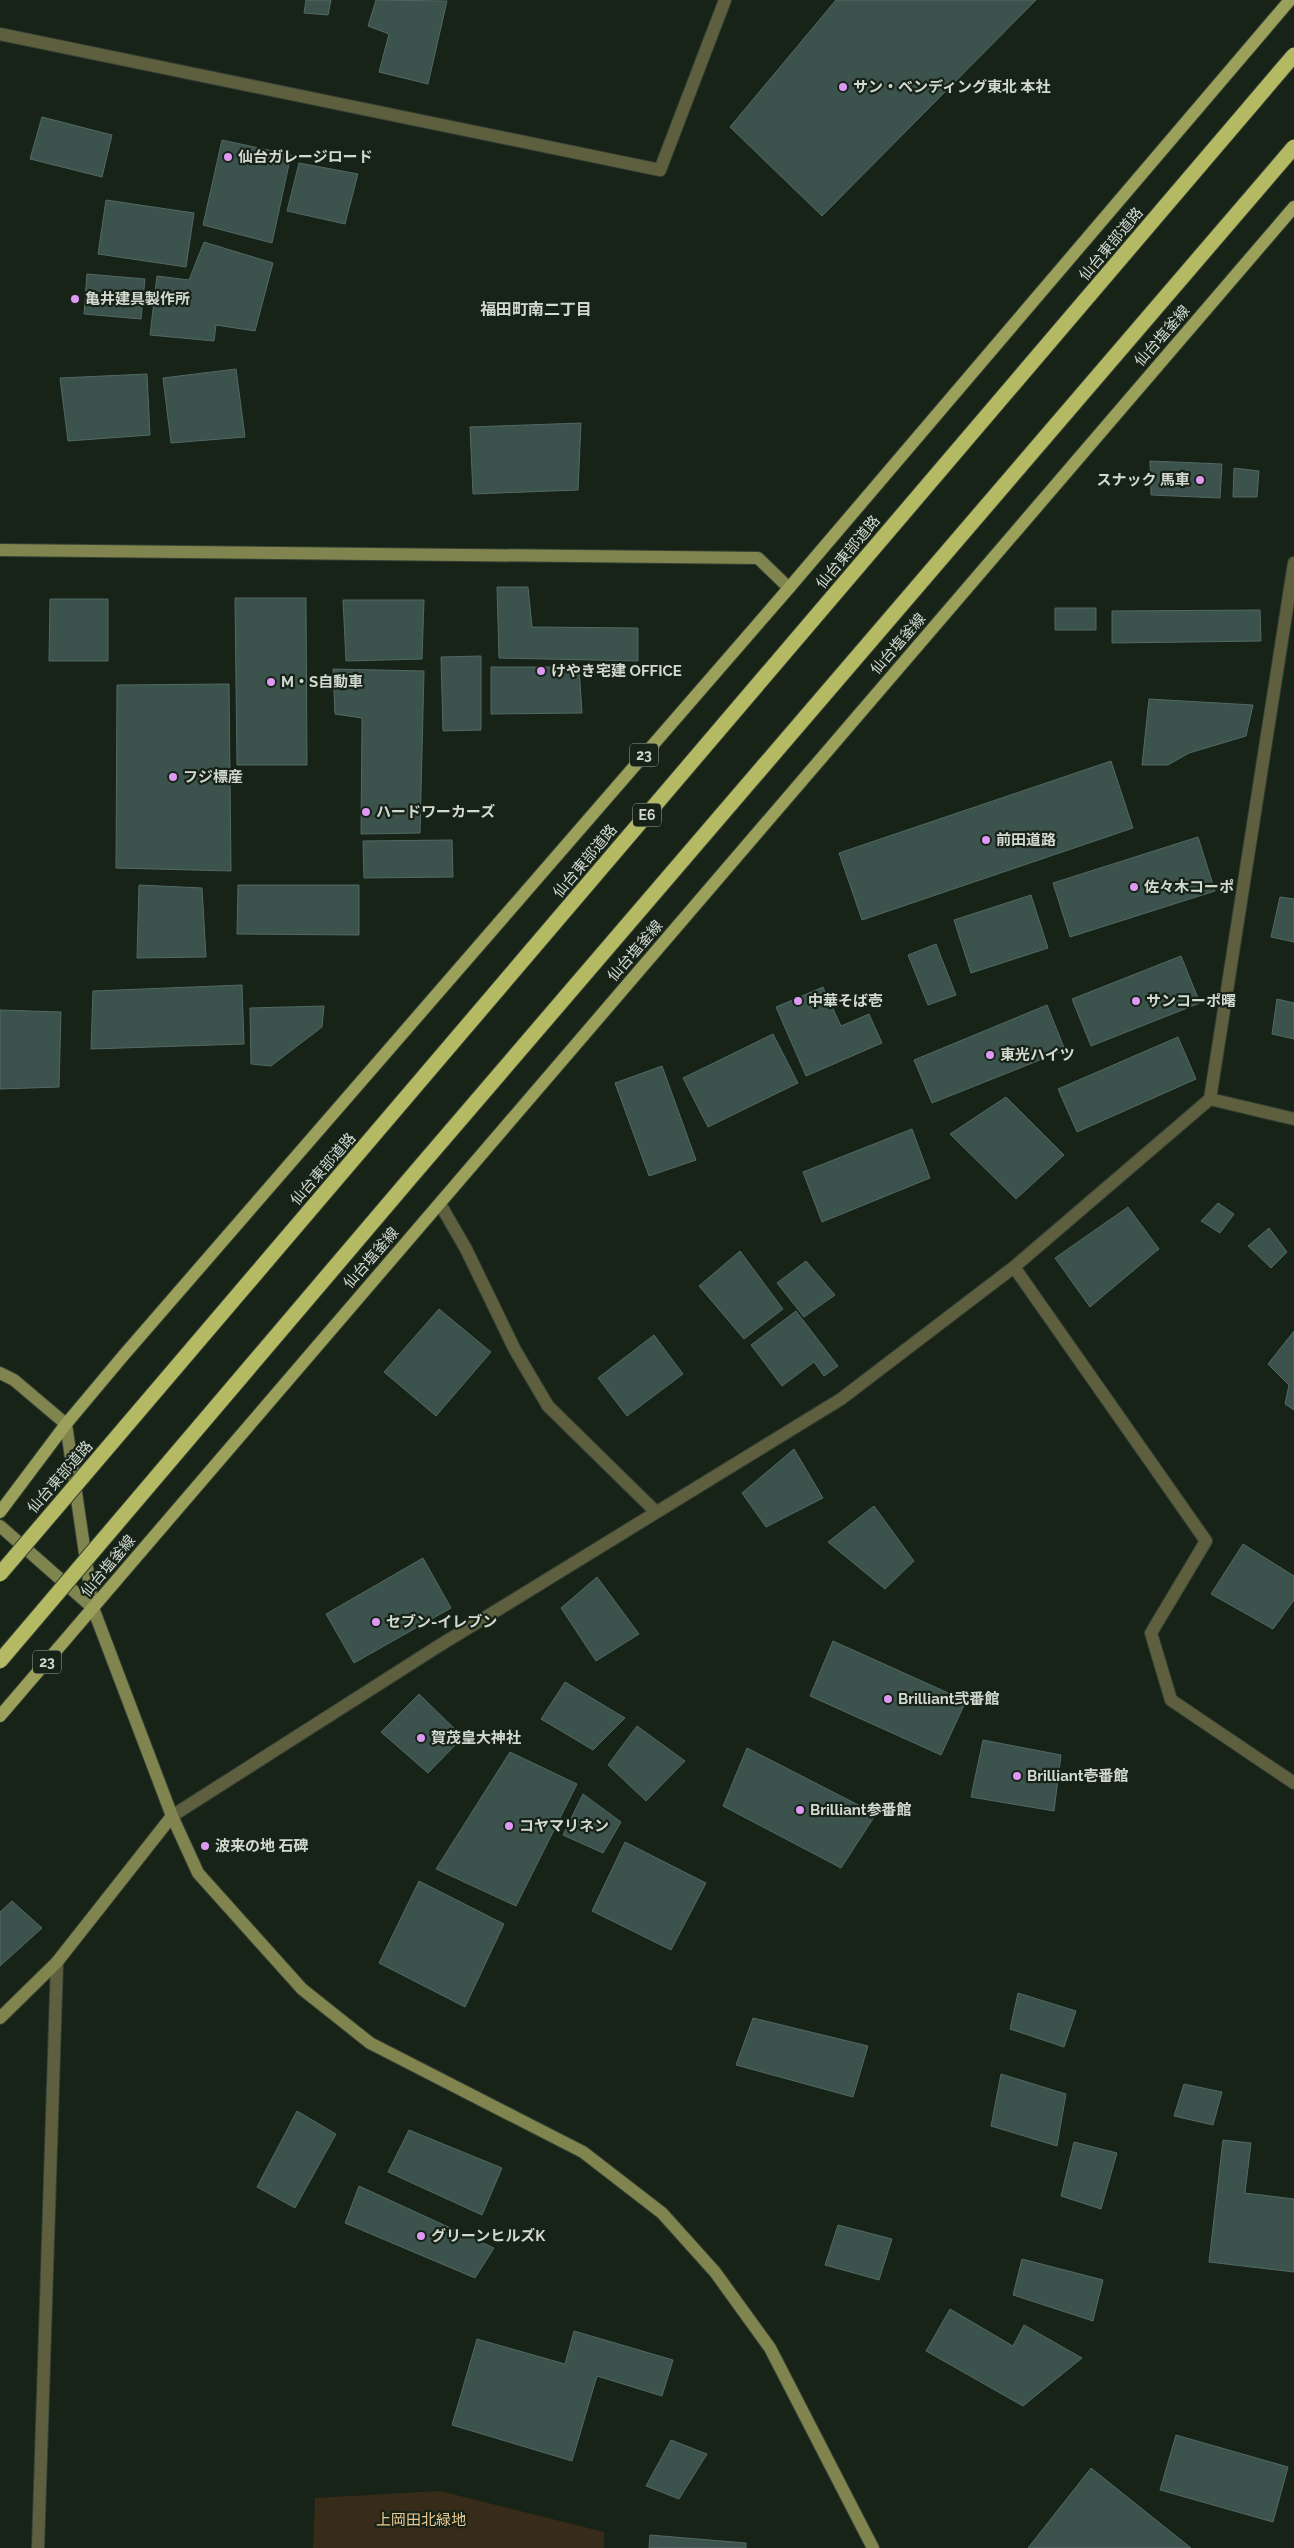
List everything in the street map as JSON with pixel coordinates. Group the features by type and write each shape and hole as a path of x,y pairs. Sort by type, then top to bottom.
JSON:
{"highway":[{"name":"仙台東部道路","path":"0,1574 1294,56"},
{"path":"0,1660 424,1161 1294,147"}],"main road":[{"name":"23","path":"0,1512 66,1424 789,588 1290,0"},
{"name":"仙台塩釜線","path":"0,1716 1294,207"}],"street":[{"path":"0,34 660,170 725,0"},
{"path":"0,550 758,558 789,588"},
{"path":"0,2018 57,1962 172,1816 437,1647 842,1399 1014,1267 1210,1099 1294,563"},
{"path":"1210,1099 1294,1119"},
{"path":"440,1204 466,1249 515,1350 548,1406 656,1512"},
{"path":"1014,1267 1206,1541 1151,1633 1172,1700 1294,1783"},
{"path":"0,1373 14,1380 66,1424 93,1608 172,1816 198,1873 302,1989 370,2043 583,2152 662,2213 714,2272 770,2348 872,2548"},
{"path":"0,1526 93,1608"},
{"path":"38,2548 57,1962"}],"green space":[{"name":"上岡田北緑地","path":"440,2491 604,2532 604,2548 313,2548 315,2498"}],"building":[{"path":"306,0 331,0 328,15 304,13"},
{"path":"376,0 447,1 428,84 379,72 389,34 368,26"},
{"path":"836,0 1036,0 822,216 730,127"},
{"path":"42,117 112,135 102,177 30,159"},
{"path":"222,140 291,155 272,243 203,225"},
{"path":"299,163 358,174 345,224 287,211"},
{"path":"106,200 194,213 186,267 98,254"},
{"path":"204,242 273,263 255,331 216,325 214,341 150,335 157,276 189,280"},
{"path":"87,274 145,279 141,319 84,314"},
{"path":"236,369 245,437 171,443 163,378"},
{"path":"147,374 150,435 68,441 60,378"},
{"path":"581,423 578,490 473,494 470,427"},
{"path":"1150,461 1222,464 1220,498 1151,495"},
{"path":"1234,468 1259,471 1257,497 1233,497"},
{"path":"497,587 528,587 532,627 638,628 638,661 499,658"},
{"name":"M・S自動車","path":"235,598 306,598 307,765 237,765"},
{"path":"50,599 108,599 108,661 49,661"},
{"path":"343,600 424,600 422,659 346,661"},
{"path":"1055,608 1096,608 1096,630 1055,630"},
{"path":"1260,610 1261,641 1112,643 1112,611"},
{"path":"481,656 481,730 443,731 441,657"},
{"path":"491,667 579,667 582,713 491,714"},
{"path":"333,669 424,671 420,833 361,834 362,718 335,714"},
{"name":"フジ標産","path":"229,684 231,871 116,868 117,685"},
{"path":"1149,699 1253,705 1246,736 1189,753 1168,765 1142,765"},
{"name":"前田道路","path":"1111,761 1133,828 862,920 839,853"},
{"name":"佐々木コーポ","path":"1198,837 1215,891 1070,937 1053,883"},
{"path":"452,840 453,877 364,878 363,841"},
{"path":"139,885 202,888 206,957 137,958"},
{"path":"238,885 359,885 359,935 237,934"},
{"path":"1031,895 1048,948 971,973 954,920"},
{"path":"1280,897 1294,899 1294,942 1271,937"},
{"path":"936,944 956,995 928,1005 908,955"},
{"name":"サンコーポ曙","path":"1181,956 1200,1003 1091,1046 1072,999"},
{"path":"242,985 244,1044 91,1049 93,991"},
{"path":"823,987 841,1026 869,1014 882,1043 806,1076 776,1007"},
{"path":"1277,999 1294,1003 1294,1039 1272,1034"},
{"name":"東光ハイツ","path":"1047,1005 1065,1050 932,1103 914,1060"},
{"path":"324,1006 322,1027 271,1066 251,1064 250,1008"},
{"path":"0,1010 61,1012 59,1087 0,1089"},
{"path":"773,1034 798,1083 708,1127 683,1078"},
{"path":"1178,1037 1196,1079 1077,1132 1058,1089"},
{"path":"662,1066 696,1160 649,1176 615,1083"},
{"path":"1006,1097 1064,1155 1016,1199 950,1134"},
{"path":"912,1129 930,1178 822,1222 803,1172"},
{"path":"1218,1203 1234,1214 1220,1233 1201,1221"},
{"path":"1128,1207 1159,1249 1090,1307 1055,1258"},
{"path":"1269,1228 1287,1252 1271,1268 1248,1246"},
{"path":"740,1251 783,1309 744,1339 699,1286"},
{"path":"806,1261 835,1295 804,1317 777,1283"},
{"path":"439,1309 491,1352 436,1416 384,1372"},
{"path":"796,1311 838,1366 824,1376 814,1362 782,1386 751,1345"},
{"path":"1294,1331 1294,1410 1285,1404 1289,1385 1268,1364"},
{"path":"654,1335 683,1374 627,1416 598,1378"},
{"path":"794,1449 823,1498 766,1527 742,1493"},
{"path":"874,1506 914,1561 885,1589 828,1542"},
{"path":"1243,1544 1294,1576 1294,1600 1273,1629 1211,1594"},
{"path":"423,1558 451,1608 354,1663 326,1614"},
{"path":"597,1577 639,1634 596,1661 561,1608"},
{"name":"Brilliant弐番館","path":"833,1641 966,1701 941,1755 810,1696"},
{"path":"565,1682 625,1718 593,1750 541,1719"},
{"path":"419,1694 463,1737 428,1773 381,1732"},
{"path":"637,1726 685,1761 646,1801 608,1765"},
{"name":"Brilliant壱番館","path":"983,1740 1061,1755 1054,1811 971,1797"},
{"name":"Brilliant参番館","path":"747,1748 876,1814 841,1868 723,1806"},
{"name":"コヤマリネン","path":"510,1752 577,1784 516,1906 436,1869"},
{"path":"583,1794 621,1822 603,1853 563,1835"},
{"path":"625,1842 706,1883 671,1950 592,1911"},
{"path":"419,1881 504,1924 465,2007 379,1963"},
{"path":"12,1901 42,1928 0,1966 0,1912"},
{"path":"1018,1993 1076,2011 1064,2047 1010,2029"},
{"path":"753,2018 868,2046 853,2097 736,2065"},
{"path":"1001,2074 1066,2094 1057,2146 991,2126"},
{"path":"1184,2084 1222,2092 1213,2125 1174,2116"},
{"path":"297,2111 336,2134 295,2208 257,2187"},
{"path":"409,2130 502,2168 482,2215 388,2172"},
{"path":"1223,2140 1251,2143 1245,2193 1294,2199 1294,2272 1209,2262"},
{"path":"1074,2142 1117,2153 1101,2209 1061,2196"},
{"name":"グリーンヒルズK","path":"359,2186 494,2248 475,2278 345,2223"},
{"path":"838,2225 892,2239 879,2280 825,2265"},
{"path":"1022,2259 1103,2280 1093,2321 1013,2295"},
{"path":"950,2309 1013,2346 1024,2325 1082,2358 1023,2406 926,2351"},
{"path":"574,2331 673,2360 662,2396 597,2376 572,2461 452,2425 477,2339 565,2364"},
{"path":"1176,2435 1288,2467 1273,2522 1160,2490"},
{"path":"671,2440 707,2454 679,2499 646,2486"},
{"path":"1091,2468 1191,2548 1028,2548"},
{"path":"650,2535 746,2543 746,2548 649,2548"}],"place":[{"name":"サン・ベンディング東北 本社","path":"843,87"},
{"name":"仙台ガレージロード","path":"228,157"},
{"name":"亀井建具製作所","path":"75,299"},
{"name":"スナック 馬車","path":"1200,480"},
{"name":"けやき宅建 OFFICE","path":"541,671"},
{"name":"M・S自動車","path":"271,682"},
{"name":"フジ標産","path":"173,777"},
{"name":"ハードワーカーズ","path":"366,812"},
{"name":"前田道路","path":"986,840"},
{"name":"佐々木コーポ","path":"1134,887"},
{"name":"中華そば壱","path":"798,1001"},
{"name":"サンコーポ曙","path":"1136,1001"},
{"name":"東光ハイツ","path":"990,1055"},
{"name":"セブン-イレブン","path":"376,1622"},
{"name":"Brilliant弐番館","path":"888,1699"},
{"name":"賀茂皇大神社","path":"421,1738"},
{"name":"Brilliant壱番館","path":"1017,1776"},
{"name":"Brilliant参番館","path":"800,1810"},
{"name":"コヤマリネン","path":"509,1826"},
{"name":"波来の地 石碑","path":"205,1846"},
{"name":"グリーンヒルズK","path":"421,2236"}],"district":[{"name":"福田町南二丁目","path":"536,309"}]}
